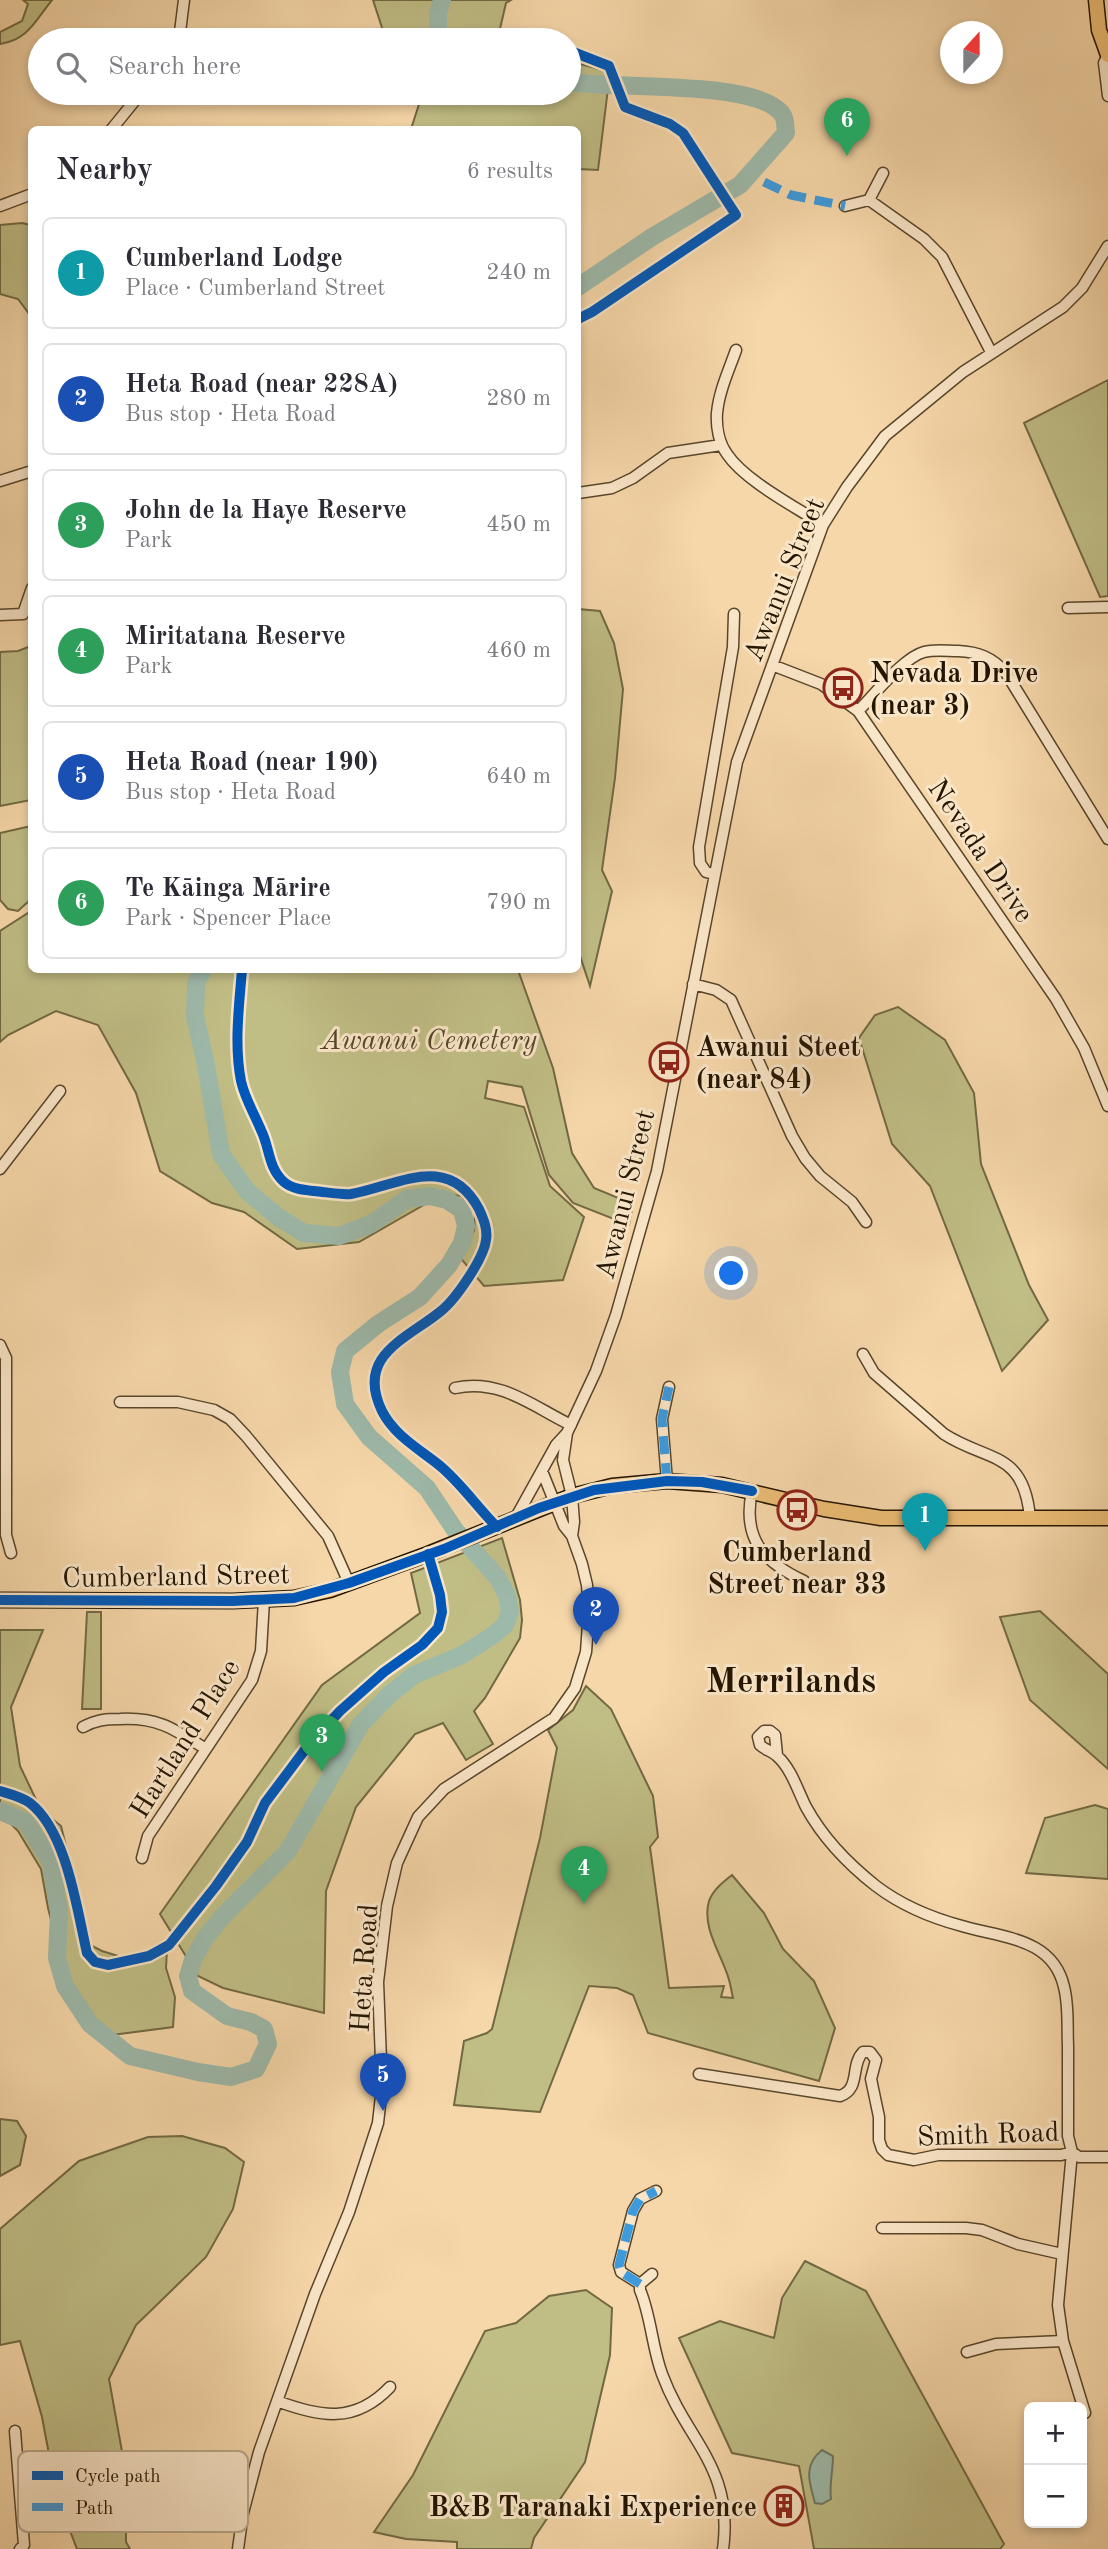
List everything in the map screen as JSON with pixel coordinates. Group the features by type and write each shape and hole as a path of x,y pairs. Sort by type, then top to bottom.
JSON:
{"main road":[{"path":"1096,0 1099,30 1108,55"},
{"name":"Cumberland Street","path":"0,1600 264,1601 301,1596 349,1583 444,1549 572,1496 612,1486 667,1481 702,1482 824,1509 881,1518 1108,1518"}],"street":[{"path":"180,28 184,0"},
{"path":"1108,55 1104,63 1108,96"},
{"path":"114,126 131,105"},
{"path":"845,206 869,200 883,173"},
{"path":"0,206 28,196"},
{"path":"869,200 924,239 942,257 991,352"},
{"name":"Awanui Street","path":"514,1520 556,1445 568,1429 607,1344 651,1195 737,762 824,525 847,487 885,436 963,372 1063,307 1087,281 1108,246"},
{"path":"736,350 723,384 717,413 721,444 734,463 747,475 824,525"},
{"path":"581,493 612,488 633,478 668,453 721,444"},
{"path":"0,481 28,472"},
{"path":"0,615 23,614 28,600"},
{"path":"1068,608 1108,607"},
{"name":"Awanui Street","path":"714,874 706,872 700,863 699,847 733,647 734,614"},
{"path":"858,711 911,658 924,652 971,652 985,656 997,663 1006,673 1108,839"},
{"name":"Nevada Drive","path":"772,665 821,684 858,711 1056,999 1084,1048 1108,1106"},
{"path":"693,984 716,990 730,1000 792,1136 805,1158 820,1176 852,1202 866,1222"},
{"path":"0,1169 60,1091"},
{"path":"1,1346 6,1358 6,1535 10,1553"},
{"path":"863,1354 874,1373 944,1434 954,1441 1000,1458 1024,1487 1030,1518"},
{"path":"455,1388 480,1384 495,1388 568,1429"},
{"path":"667,1481 662,1419 669,1387"},
{"path":"120,1402 178,1402 214,1410 230,1419 328,1536 349,1583"},
{"name":"Awanui Street","path":"568,1429 563,1460 572,1496"},
{"path":"542,1471 555,1502"},
{"path":"752,1491 749,1524 756,1543 774,1564 804,1581"},
{"name":"Heta Road","path":"572,1496 575,1522 572,1536"},
{"name":"Heta Road","path":"248,2491 277,2401 315,2294 349,2212 378,2123 382,2087 378,1982 387,1906 397,1863 418,1817 444,1789 554,1718 575,1688 586,1652 589,1610 587,1585 572,1536 564,1526 555,1502"},
{"name":"Hartland Place","path":"142,1858 148,1836 252,1680 263,1640 264,1601"},
{"path":"83,1727 98,1719 144,1718 163,1723 206,1749"},
{"path":"777,1755 829,1841 852,1866 879,1888 917,1910 940,1919 1024,1941 1045,1953 1059,1972 1066,1998 1068,2136 1072,2152 1058,2305 1063,2341 1082,2402"},
{"name":"Smith Road","path":"699,2074 840,2096 849,2092 853,2084 859,2056 863,2052 870,2052 876,2060 871,2079 879,2117 879,2140 888,2155 915,2160 938,2155 1061,2155 1072,2152 1079,2157 1108,2157"},
{"path":"656,2191 640,2199 633,2211 619,2264 621,2272 640,2284 668,2390 718,2479 726,2513 723,2549"},
{"path":"882,2228 982,2230 1018,2244 1062,2254"},
{"path":"640,2284 652,2274"},
{"path":"967,2352 996,2344 1063,2341"},
{"path":"277,2401 314,2414 331,2415 366,2406 390,2387"},
{"path":"15,2431 18,2469"},
{"path":"20,2549 24,2545 23,2532"}],"green space":[{"path":"23,0 52,0 24,34 0,44 0,32 22,21 28,4"},
{"path":"373,0 511,0 506,3 500,28 382,28"},
{"path":"581,64 610,72 598,170 581,169 581,126 412,126 419,105 581,105"},
{"path":"28,224 28,312 18,299 0,294 0,225"},
{"path":"1108,380 1108,596 1100,597 1024,423"},
{"name":"Awanui Cemetery","path":"581,609 600,611 614,643 623,689 615,778 602,870 612,891 590,986 581,959"},
{"path":"28,647 28,801 0,806 0,652"},
{"path":"28,827 28,902 18,911 8,909 0,900 0,833"},
{"path":"28,913 28,973 519,973 553,1068 572,1153 594,1188 633,1204 629,1225 573,1203 549,1175 522,1087 488,1081 485,1098 524,1107 550,1186 584,1217 563,1280 484,1286 458,1255 474,1231 475,1212 461,1196 443,1194 359,1242 297,1249 244,1212 212,1203 160,1171 136,1093 98,1025 56,1011 8,1035 0,1042 0,931"},
{"path":"898,1007 945,1040 974,1093 981,1164 1029,1285 1048,1320 1002,1371 930,1186 892,1144 859,1038 875,1015"},
{"path":"502,1538 520,1600 522,1620 520,1638 485,1698 474,1711 493,1744 466,1760 443,1723 415,1734 356,1807 326,1891 324,2013 223,1988 198,1976 160,1914 322,1685 420,1613 411,1573"},
{"path":"1040,1611 1108,1674 1108,1769 1030,1700 1000,1617"},
{"path":"87,1612 101,1612 101,1709 82,1709"},
{"path":"0,1630 43,1630 11,1707 20,1766 41,1810 61,1826 76,1886 82,1933 90,1945 134,1961 167,1950 166,1968 175,1997 173,2027 97,2037 81,2010 61,1959 41,1869 18,1831 0,1813"},
{"path":"586,1686 611,1709 653,1796 658,1837 650,1847 669,1988 724,1986 721,1997 733,1998 727,1974 709,1928 707,1910 713,1893 732,1875 764,1913 783,1949 814,1981 835,2028 819,2081 648,2033 633,1995 617,1988 589,1986 540,2112 454,2105 464,2041 492,2029 540,1838 557,1748 548,1730 573,1710"},
{"path":"1095,1805 1108,1809 1108,1879 1026,1873 1045,1818"},
{"path":"0,2119 17,2121 26,2136 20,2165 0,2176"},
{"path":"182,2136 225,2148 244,2162 233,2209 206,2257 136,2325 109,2379 122,2451 48,2451 42,2417 20,2341 0,2345 0,2229 79,2161 148,2137"},
{"path":"805,2261 866,2291 1004,2544 1000,2549 814,2549 799,2466 732,2453 679,2338 720,2321 774,2338 782,2298"},
{"path":"586,2290 612,2308 610,2355 585,2462 534,2538 531,2549 457,2549 457,2542 406,2539 374,2532 413,2475 485,2331 516,2323 549,2296"},
{"path":"70,2532 126,2532 126,2542 130,2549 77,2549"}],"shaded area":[{"path":"822,2450 833,2456 831,2499 822,2504 815,2503 809,2474 812,2462"}],"waterway":[{"path":"438,28 438,13 442,0"},
{"path":"581,83 737,94 761,100 780,111 785,119 786,133 740,185 652,237 581,285"},
{"path":"0,1811 26,1822 51,1862 59,1912 57,1958 65,1986 90,2024 130,2056 231,2077 256,2069 268,2044 264,2029 251,2022 227,2016 192,1991 188,1976 205,1938 223,1916 288,1851 361,1724 389,1695 414,1675 462,1655 492,1636 505,1625 510,1612 507,1595 497,1577 455,1530 427,1488 369,1437 345,1404 340,1372 345,1351 378,1324 420,1297 449,1265 462,1243 466,1226 462,1210 447,1200 430,1196 407,1199 371,1224 339,1236 304,1233 278,1217 247,1191 221,1154 195,1016 196,983 201,973"}],"marked path":[{"path":"764,182 791,195 845,206"},
{"path":"667,1481 662,1419 669,1387"},
{"path":"640,2284 621,2272 619,2265 633,2211 640,2199 656,2191"}],"cycle path":[{"path":"581,55 609,66 625,107 670,124 683,133 736,215 581,318"},
{"path":"242,973 237,1040 241,1081 272,1164 284,1182 302,1190 351,1194 404,1180 437,1177 452,1181 466,1191 479,1209 486,1236 484,1248 475,1267 441,1311 389,1350 380,1362 375,1376 375,1392 382,1411 393,1427 447,1472 497,1527"},
{"path":"0,1600 233,1601 294,1598 349,1583 444,1549 539,1508 594,1490 667,1481 702,1482 752,1491"},
{"path":"0,1791 30,1803 43,1816 53,1833 69,1873 87,1953 95,1962 108,1965 149,1956 169,1945 247,1842 265,1803 310,1743 340,1711 384,1672 422,1645 438,1628 442,1612 440,1595 428,1554"}],"place":[{"name":"Te Kāinga Mārire","path":"847,156"},
{"name":"Nevada Drive (near 3)","path":"843,688"},
{"name":"Awanui Steet (near 84)","path":"669,1062"},
{"name":"Cumberland Street near 33","path":"797,1510"},
{"name":"Cumberland Lodge","path":"925,1551"},
{"name":"Heta Road (near 228A)","path":"596,1645"},
{"name":"John de la Haye Reserve","path":"322,1772"},
{"name":"Miritatana Reserve","path":"584,1904"},
{"name":"Heta Road (near 190)","path":"383,2111"},
{"name":"B&B Taranaki Experience","path":"784,2506"}],"district":[{"name":"Merrilands","path":"791,1680"}]}
